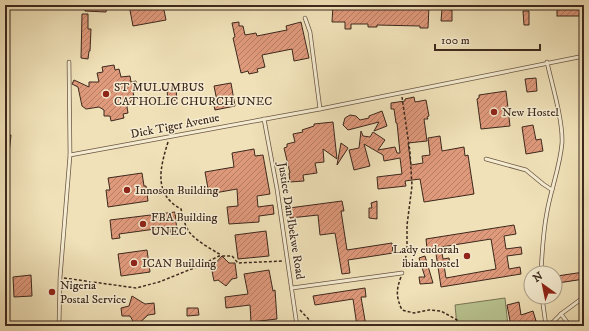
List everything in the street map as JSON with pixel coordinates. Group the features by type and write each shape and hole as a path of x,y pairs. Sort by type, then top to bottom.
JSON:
{"lane":[{"path":"305,18 310,32 320,109"},
{"name":"Dick Tiger Avenue","path":"70,155 320,109 547,62 584,56"},
{"path":"59,326 60,278 70,155 69,62"},
{"path":"542,265 547,212 561,152 562,134 556,99 547,62"},
{"name":"Justice Dan Ibekwe Road","path":"264,119 277,188 297,326"},
{"path":"486,159 526,170 552,190"},
{"path":"292,288 402,273"},
{"path":"549,326 561,314 584,297"},
{"path":"543,305 546,326"},
{"path":"561,314 570,326"}],"path":[{"path":"402,92 410,152 412,186 407,225 407,250 398,286 397,300 402,310 414,313 429,310 441,311 458,320 462,326"},
{"path":"170,136 164,155 161,187 174,206 181,210 190,233 223,256"},
{"path":"60,278 136,288 159,282 199,266 216,257 232,256 238,262 288,261"},
{"path":"294,304 315,326"}],"green space":[{"path":"505,298 508,326 457,326 455,305"}],"building":[{"path":"85,5 107,5 106,12 85,11"},
{"path":"129,5 139,5 139,7 163,5 166,20 133,26"},
{"path":"333,5 429,6 428,28 420,28 420,26 377,25 377,27 368,27 368,24 351,24 351,29 345,29 345,22 332,22"},
{"path":"557,5 584,5 584,16 557,16"},
{"path":"442,9 452,10 452,21 441,21"},
{"path":"523,11 529,11 529,25 524,25"},
{"path":"82,14 88,14 88,29 91,29 88,59 81,58"},
{"path":"239,22 239,26 243,26 245,35 256,33 257,36 287,30 286,26 301,22 309,58 294,61 292,49 262,55 265,67 257,69 258,72 249,74 248,71 241,73 233,38 235,37 232,23"},
{"name":"ST MULUMBUS CATHOLIC CHURCH UNEC","path":"114,65 115,70 119,69 121,77 130,76 131,82 136,81 137,91 133,92 134,97 127,107 128,113 123,114 124,118 111,121 110,116 104,116 104,110 99,107 86,109 82,106 78,87 72,84 74,80 89,87 89,82 99,82 97,73 103,72 102,67"},
{"path":"536,78 537,91 527,92 525,79"},
{"path":"231,83 235,106 215,110 213,101 217,101 214,86"},
{"path":"176,89 177,100 168,101 167,90"},
{"name":"New Hostel","path":"506,91 510,126 481,129 477,99 479,98 479,95"},
{"path":"414,97 415,102 426,100 429,116 427,117 428,119 424,119 427,141 408,143 411,165 423,163 422,156 430,155 428,138 440,136 442,151 464,147 465,156 468,155 474,194 424,202 420,179 405,181 406,186 378,189 377,177 402,174 400,158 384,161 383,155 364,144 370,166 354,170 349,150 359,148 361,131 363,136 370,137 373,132 385,140 378,150 395,147 397,153 400,153 397,123 394,109 391,109 391,103 405,101 405,99"},
{"path":"382,111 387,126 374,131 379,122 348,130 343,125 345,118 350,115 356,116 360,120 369,118 369,116"},
{"path":"333,122 337,159 323,149 324,162 315,163 317,173 303,175 304,181 290,182 290,173 284,148 287,147 287,144 295,142 293,134 303,132 302,130 314,126 314,124"},
{"path":"533,125 536,140 541,139 543,151 526,154 522,127"},
{"path":"5,135 11,135 9,154 5,154"},
{"path":"341,143 348,148 337,165"},
{"path":"254,149 255,156 263,155 270,194 257,196 258,207 273,205 274,214 259,216 259,222 229,224 227,207 238,206 237,189 209,194 205,172 234,167 232,153"},
{"name":"Innoson Building","path":"142,173 148,201 108,207 106,190 110,190 108,178"},
{"path":"342,201 344,211 341,211 347,250 392,243 393,253 348,260 350,273 342,274 335,233 320,235 318,215 290,218 289,208"},
{"path":"377,201 377,219 369,218 369,208 372,208 371,203"},
{"name":"FBA Building UNEC","path":"175,212 177,231 170,232 170,227 119,234 120,238 112,239 110,220"},
{"path":"514,225 516,234 504,236 506,249 521,247 522,254 507,256 509,269 520,267 521,274 441,287 435,247 427,249 426,239","holes":["491,239 496,269 446,278 444,265 450,264 449,258 443,259 441,247"]},
{"path":"266,231 269,256 238,259 235,235"},
{"name":"ICAN Building","path":"147,250 150,272 121,276 118,254"},
{"path":"222,256 229,263 235,263 237,278 232,279 226,286 218,280 214,281 211,266 214,265"},
{"path":"425,256 433,283 420,284 419,277 425,277 419,258"},
{"path":"269,270 273,291 275,290 277,319 251,322 250,305 226,308 225,297 248,294 244,274"},
{"path":"584,272 584,279 563,282 563,275"},
{"path":"31,275 32,296 14,297 13,277"},
{"path":"365,288 366,297 361,297 366,326 357,326 353,299 315,305 313,296"},
{"path":"132,296 145,304 154,303 155,314 148,315 136,326 130,316 122,316 121,308 129,306"},
{"path":"519,302 521,315 533,311 536,321 530,323 531,326 511,326 507,305"},
{"path":"187,308 198,308 199,315 187,316"}],"place":[{"name":"ST MULUMBUS CATHOLIC CHURCH UNEC","path":"106,94"},
{"name":"New Hostel","path":"494,112"},
{"name":"Innoson Building","path":"127,190"},
{"name":"FBA Building UNEC","path":"143,224"},
{"name":"Lady eudorah ibiam hostel","path":"467,256"},
{"name":"ICAN Building","path":"134,263"},
{"name":"Nigeria Postal Service","path":"52,292"}]}
